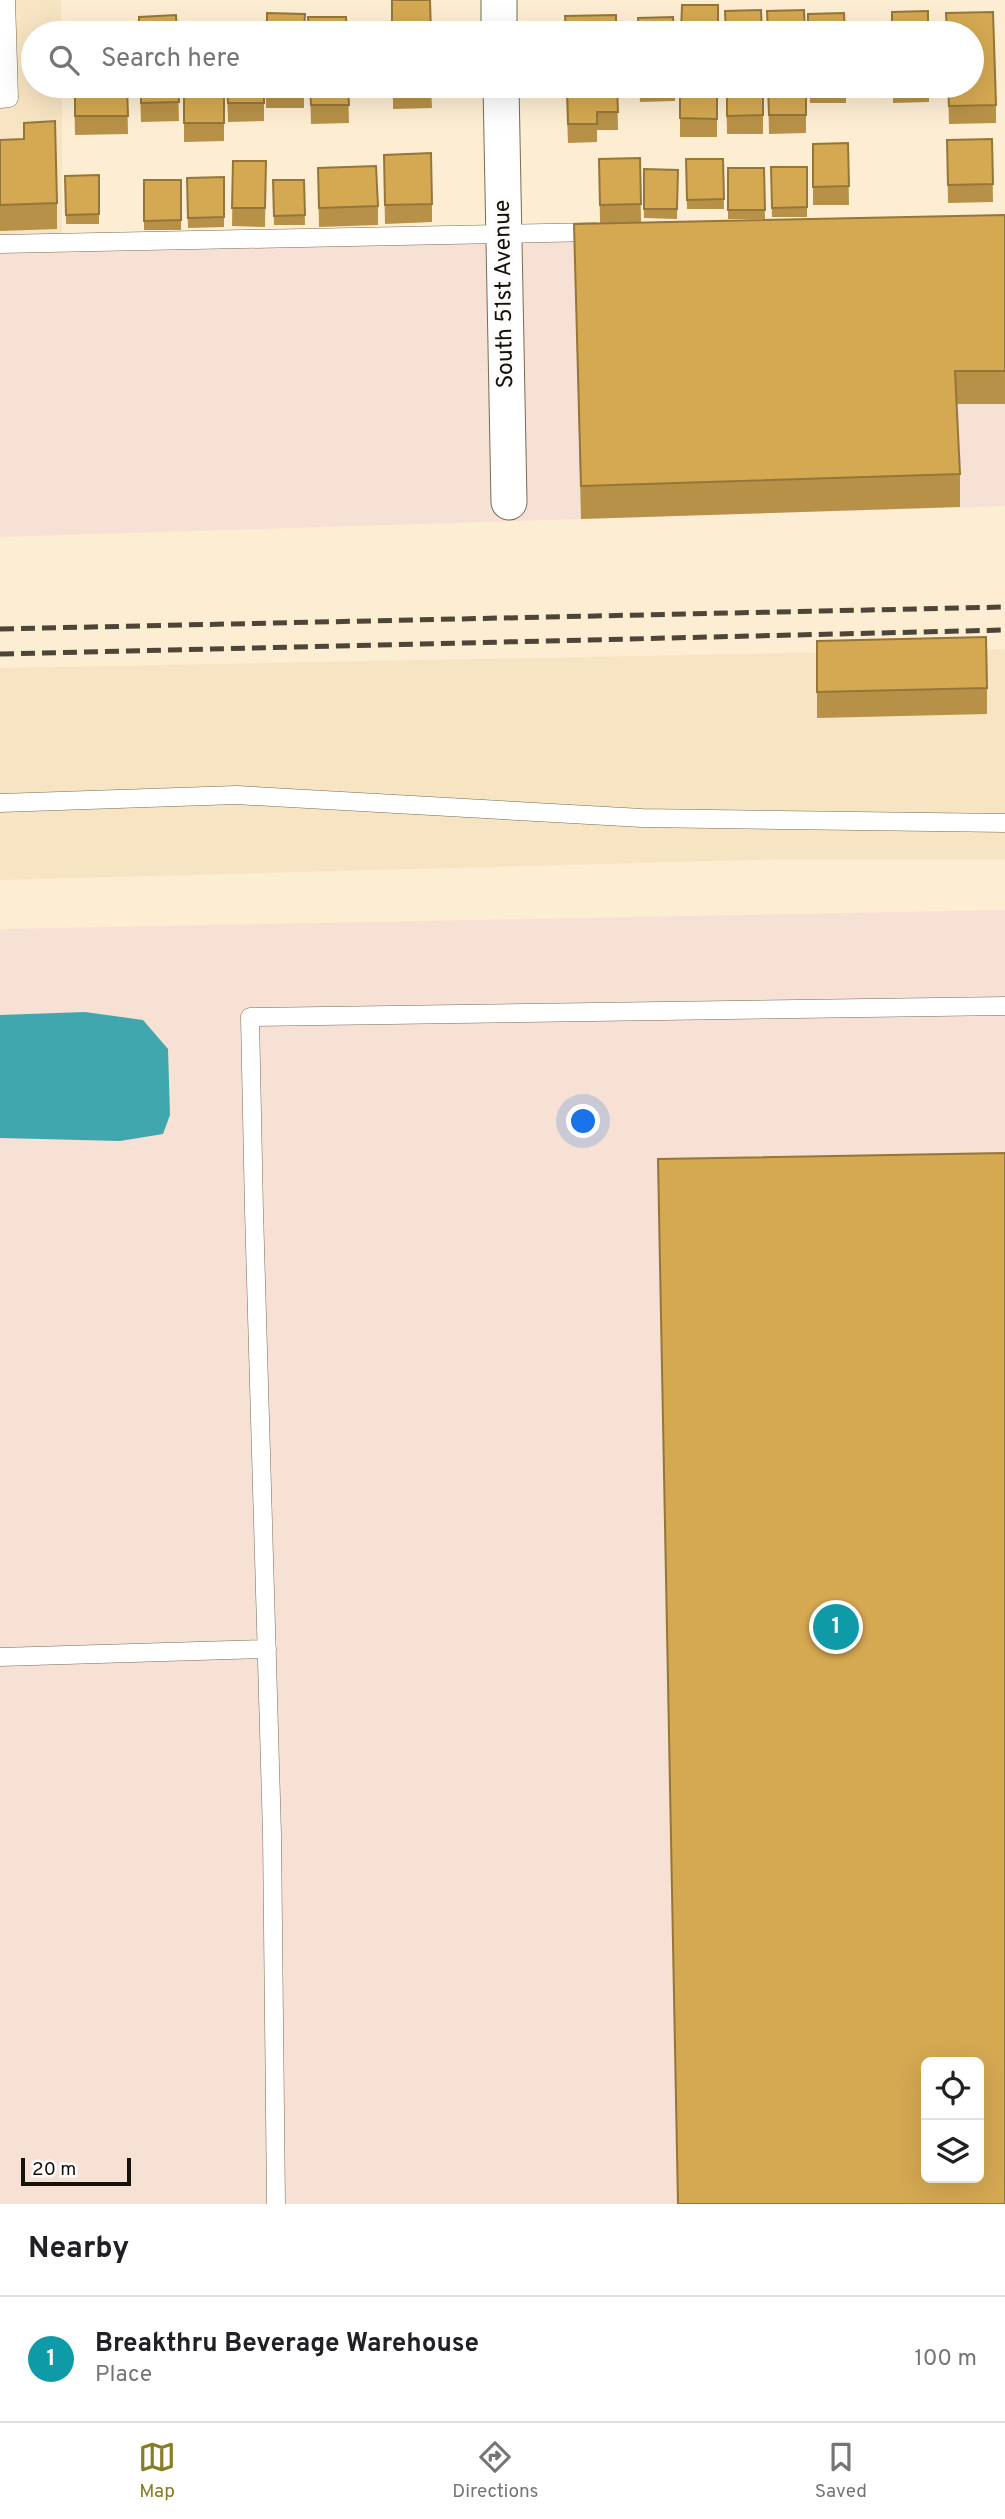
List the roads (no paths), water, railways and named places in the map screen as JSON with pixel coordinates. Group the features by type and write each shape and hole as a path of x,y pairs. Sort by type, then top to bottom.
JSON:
{"street":[{"path":"499,0 499,21"},
{"name":"South 51st Avenue","path":"500,98 509,502"}],"lane":[{"path":"0,99 9,98 6,0"},
{"path":"0,244 615,232"},
{"path":"0,803 236,795 642,818 1005,823"},
{"path":"276,2204 272,1834 250,1017 1005,1006"},
{"path":"0,1657 267,1649"}],"water":[{"path":"85,1012 143,1020 168,1049 170,1115 163,1134 120,1141 0,1138 0,1015"}],"railway":[{"path":"0,629 1005,607"},
{"path":"0,654 1005,630"}],"place":[{"name":"Breakthru Beverage Warehouse","path":"836,1627"}]}
